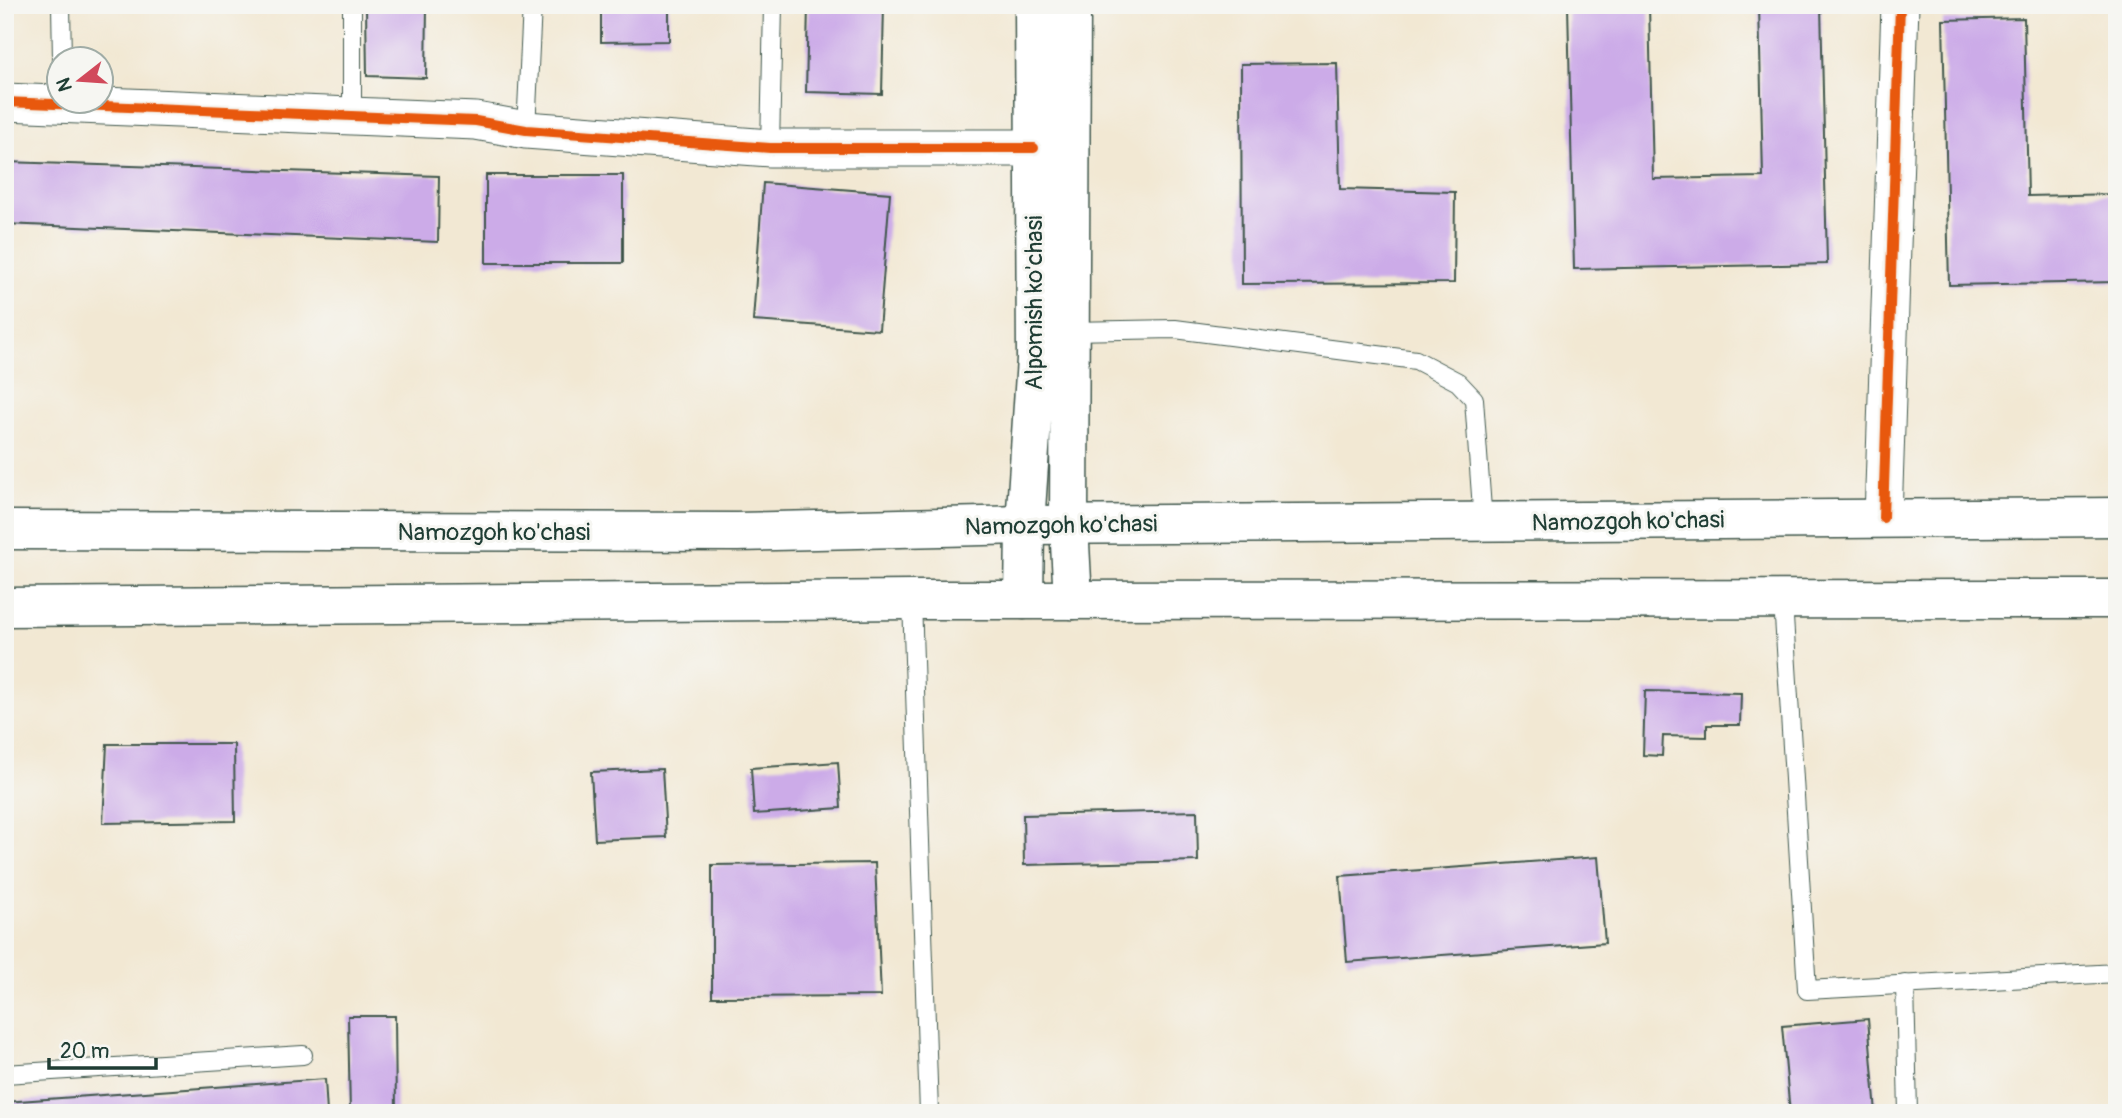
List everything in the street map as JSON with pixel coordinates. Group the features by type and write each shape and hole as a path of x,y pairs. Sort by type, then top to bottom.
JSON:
{"main road":[{"name":"Alpomish ko'chasi","path":"1024,600 1025,525 1036,359 1034,5"},
{"path":"1071,5 1069,525 1073,600"},
{"name":"Namozgoh ko'chasi","path":"5,530 723,532 1025,525 2117,517"},
{"path":"5,607 912,600 1783,601 2117,598"}],"street":[{"path":"1884,518 1900,5"},
{"path":"5,102 46,103"},
{"path":"116,106 477,121 526,130 770,148 1034,148"}],"lane":[{"path":"61,5 62,46"},
{"path":"352,5 352,117"},
{"path":"526,130 532,5"},
{"path":"770,148 773,5"},
{"path":"1070,331 1175,329 1416,360 1458,383 1474,399 1483,523"},
{"path":"912,600 929,1113"},
{"path":"1783,601 1807,990 2117,973"},
{"path":"1905,984 1908,1113"},
{"path":"5,1074 303,1055"}],"building":[{"path":"366,5 427,5 426,78 367,76"},
{"path":"601,5 669,5 669,41 601,42"},
{"path":"808,5 884,5 882,94 806,92"},
{"path":"1568,5 1649,5 1653,179 1763,177 1759,5 1821,5 1827,264 1574,269"},
{"path":"2024,18 2028,196 2117,194 2117,282 1949,285 1943,20"},
{"path":"1337,63 1340,189 1455,192 1454,283 1242,284 1241,64"},
{"path":"5,162 439,176 438,242 5,224"},
{"path":"486,175 623,175 623,263 486,263"},
{"path":"763,183 890,193 879,330 753,321"},
{"path":"1645,691 1741,693 1740,725 1707,725 1707,737 1663,736 1662,756 1643,755"},
{"path":"107,744 234,744 235,821 103,823"},
{"path":"838,762 841,808 754,814 751,768"},
{"path":"662,769 666,837 595,840 591,772"},
{"path":"1197,811 1198,861 1024,865 1023,815"},
{"path":"1598,857 1605,943 1347,962 1340,876"},
{"path":"875,863 881,996 712,997 712,865"},
{"path":"348,1016 395,1016 396,1113 350,1113"},
{"path":"1868,1019 1876,1113 1790,1113 1782,1026"},
{"path":"325,1079 327,1113 5,1113 5,1102"}],"cycle path":[{"path":"1883,518 1900,5"},
{"path":"5,102 476,121 526,130 770,148 1034,148"}]}
